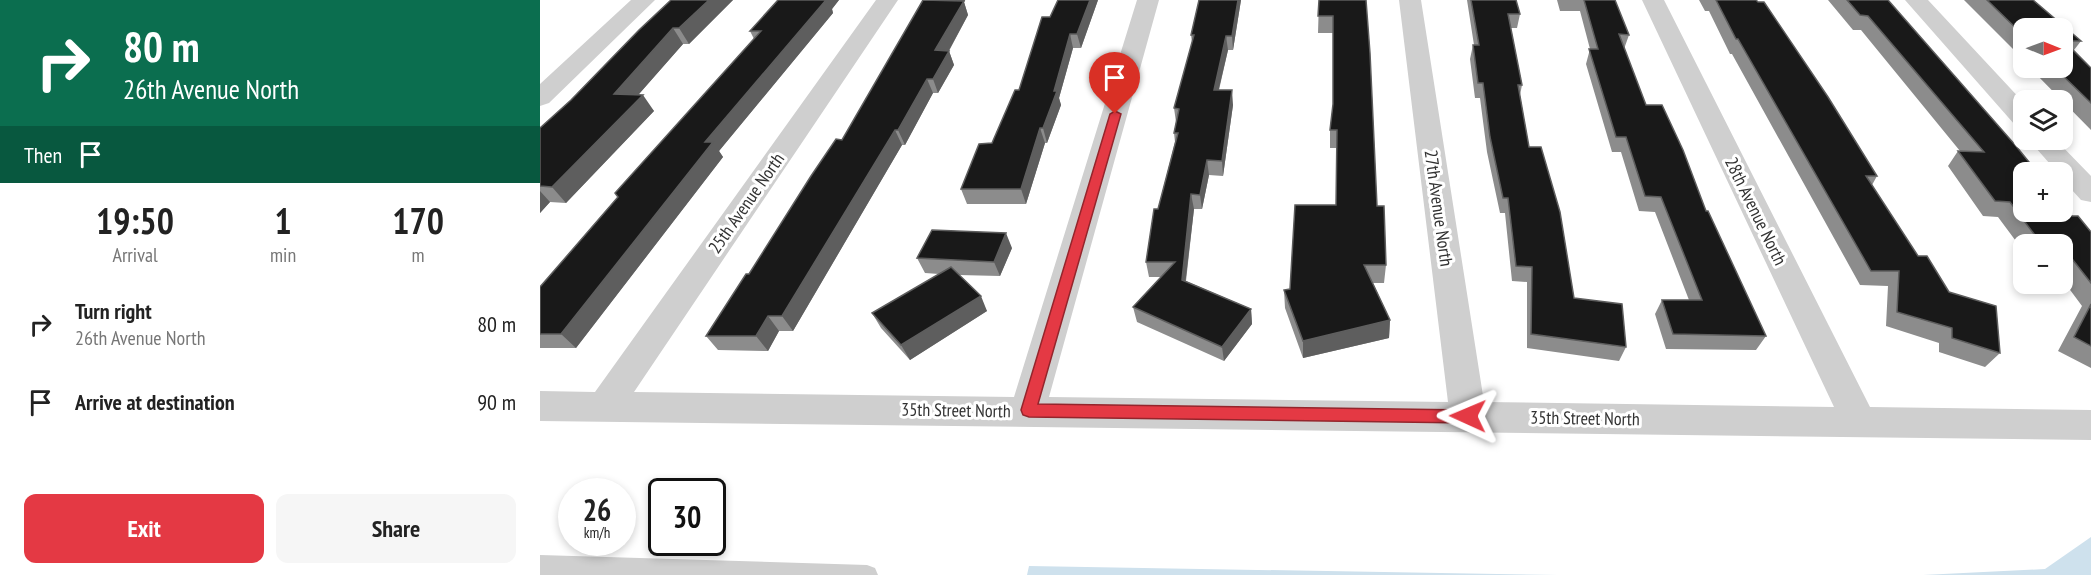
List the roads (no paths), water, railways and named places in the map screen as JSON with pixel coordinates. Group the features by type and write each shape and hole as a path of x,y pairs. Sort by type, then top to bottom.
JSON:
{"street":[{"path":"540,98 644,0"},
{"name":"25th Avenue North","path":"605,406 887,0"},
{"path":"1029,410 1148,0"},
{"name":"27th Avenue North","path":"1410,0 1468,416"},
{"name":"28th Avenue North","path":"1653,0 1859,422"},
{"path":"1916,0 2013,107"},
{"path":"2051,150 2091,193"},
{"name":"35th Street North","path":"540,406 1029,410 2091,425"}],"lane":[{"path":"540,566 867,575"}],"water":[{"path":"2091,537 2091,575 1923,575 2045,569"},
{"path":"1029,566 1558,575 1027,575"}]}
